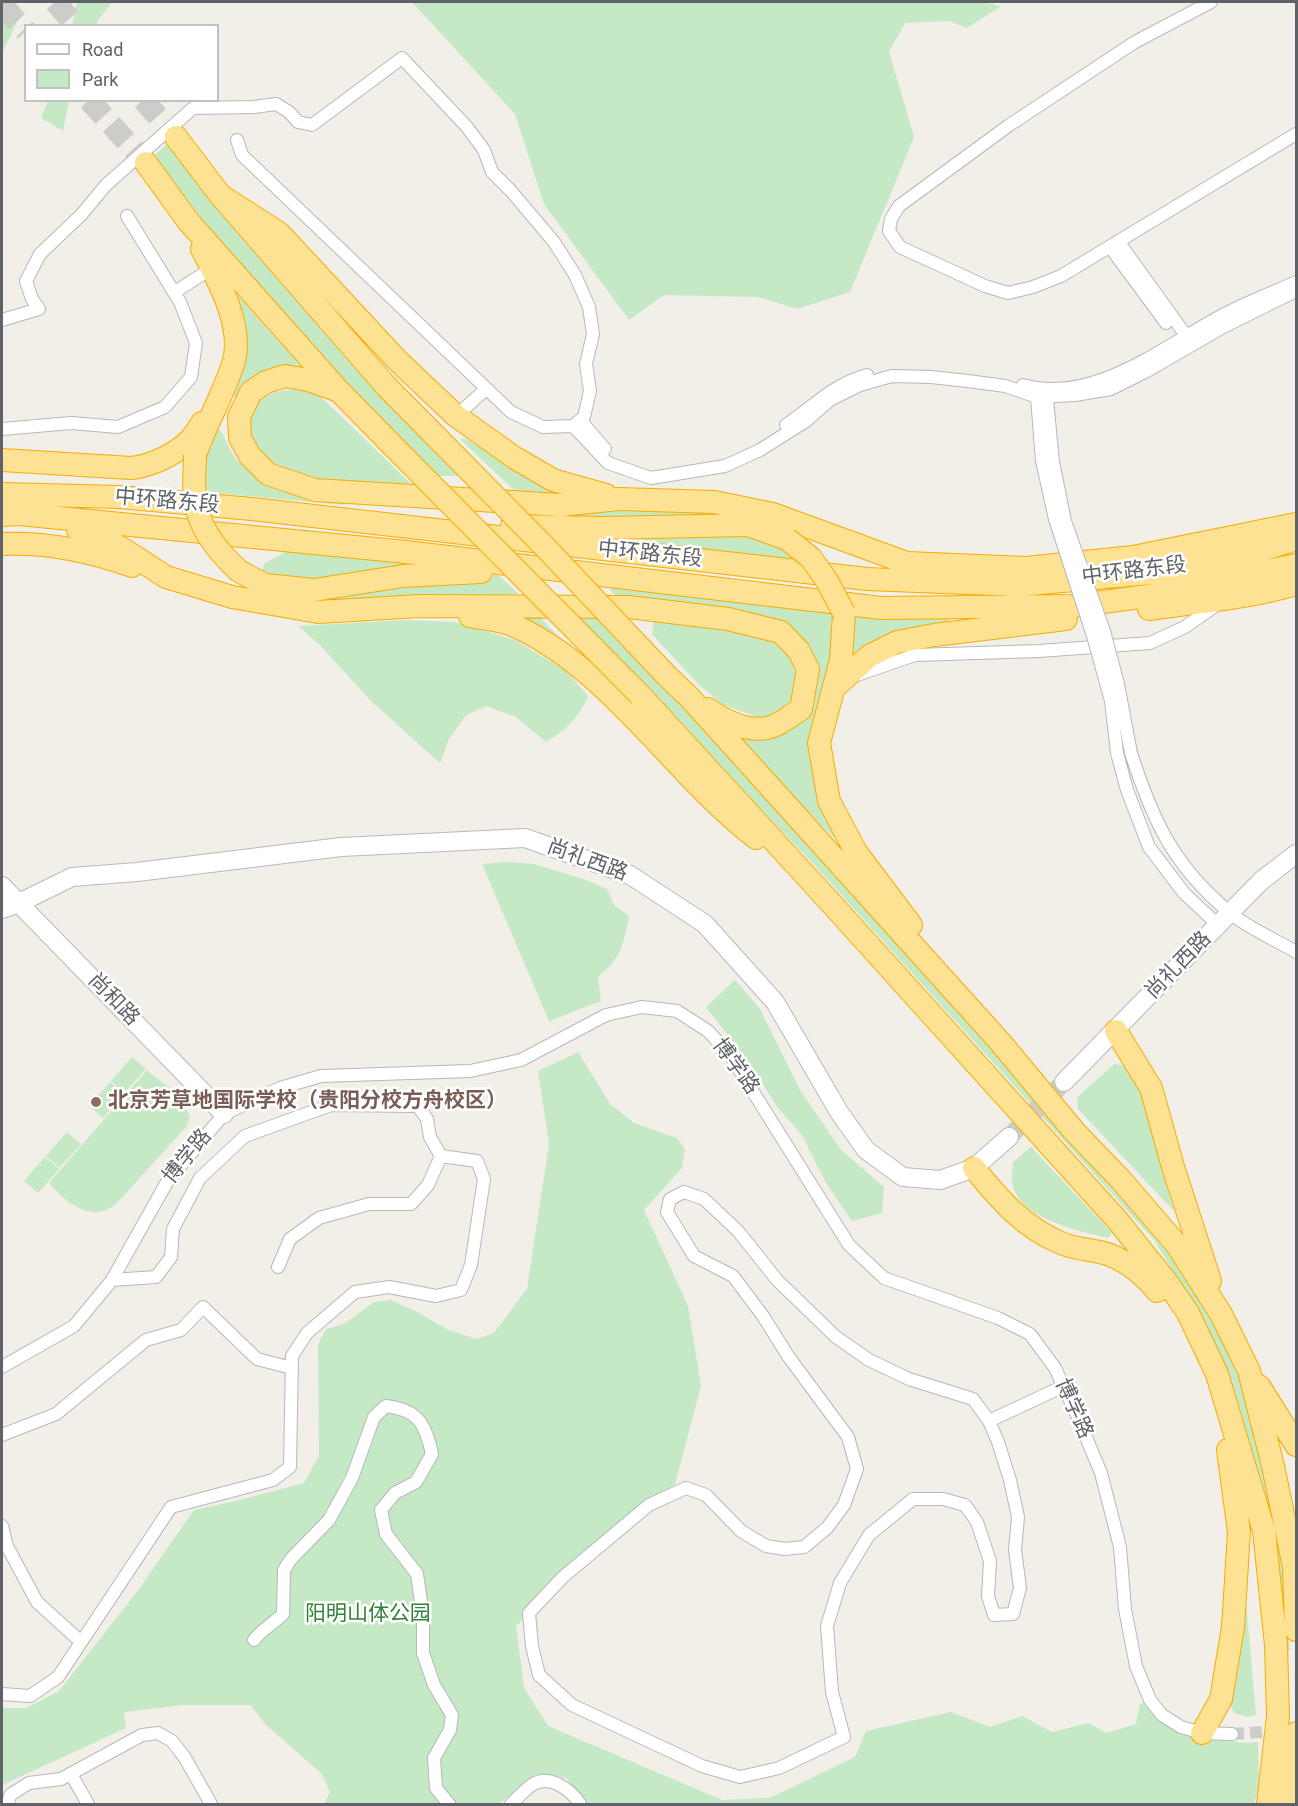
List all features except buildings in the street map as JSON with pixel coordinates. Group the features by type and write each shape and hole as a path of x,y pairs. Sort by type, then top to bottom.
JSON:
{"highway":[{"path":"176,137 220,195 386,386 689,697 1001,1043 1074,1131 1121,1180 1177,1245 1221,1314 1249,1371 1296,1445"},
{"path":"146,163 188,221 339,391 640,695 806,876 1118,1221 1166,1281 1188,1313 1217,1374 1264,1531 1276,1645 1278,1716 1268,1804"},
{"path":"220,195 279,233 396,359 456,416 515,458 554,480 619,499"},
{"path":"188,221 226,298 235,335 234,362 195,455 195,499 212,543 224,558 239,571 265,585 314,590 403,576 534,567"},
{"path":"339,391 308,380 285,376 266,382 251,392 239,417 240,438 250,456 268,474 315,490 561,505 619,499 714,502 773,514 907,563 1026,568 1133,557 1296,524"},
{"path":"2,460 146,467 166,457 191,439 217,402"},
{"path":"2,474 101,477 179,503"},
{"name":"中环路东段","path":"2,494 119,497 867,579 1019,585 1161,572 1265,549 1296,539"},
{"name":"中环路东段","path":"2,515 19,514 382,550 881,608 1073,606 1148,596 1296,565"},
{"path":"340,520 603,528 748,525 787,539 811,558 827,581 844,613 838,683 829,701 819,743 829,801 856,852 1001,1043"},
{"path":"2,527 24,525 94,532 166,577"},
{"path":"2,544 58,546 80,550 232,597 318,612 419,606 628,607 728,618 781,632 799,651 808,669 801,709 769,728 748,728 724,720 689,697"},
{"path":"838,683 869,656 897,642 934,635 1226,599 1296,584"},
{"path":"419,606 513,625 565,654 624,710 729,817 806,876"},
{"path":"1116,1031 1151,1088 1173,1167 1221,1314"},
{"path":"974,1168 993,1192 1025,1223 1061,1244 1110,1255 1141,1272 1205,1348"},
{"path":"1249,1371 1273,1466 1294,1567 1296,1630"},
{"path":"1202,1733 1221,1699 1233,1627 1239,1532 1217,1374"},
{"path":"1289,1804 1296,1733"}],"street":[{"path":"1211,2 1135,42 1008,126 899,206 891,219 889,231 900,247 985,286 1008,293 1033,287 1061,276 1296,134"},
{"path":"2,320 39,309 32,299 26,281 40,254 81,215 106,184 193,108 254,107 276,104 289,112 298,122 312,125 402,58 467,127 484,150 492,172 554,242 575,275 589,307 593,334 586,364 590,391 584,417 576,423 543,428 511,412 242,155 237,140"},
{"path":"2,429 71,423 118,427 165,407 191,377 196,343 180,302 127,216"},
{"path":"1114,244 1186,342"},
{"path":"175,292 212,268"},
{"path":"1186,342 1224,315 1296,282"},
{"path":"576,423 611,456 648,471 717,462 761,441 798,417 823,395 850,380 893,368 952,371 1004,379 1041,392 1066,390 1111,378 1296,291"},
{"path":"456,416 486,389"},
{"path":"1041,392 1042,461 1111,701 1126,790 1149,847 1184,893 1224,920 1296,952"},
{"path":"1060,520 1104,631 1118,684 1131,753 1150,807 1166,842 1224,920"},
{"path":"838,683 915,655 1039,651 1150,644 1185,627 1226,599"},
{"name":"尚礼西路","path":"2,909 19,903 72,876 138,872 341,847 525,838 630,875 705,924 775,1002 839,1112 866,1150 903,1177 940,1180 974,1168 1009,1137"},
{"name":"尚礼西路","path":"1064,1082 1261,881 1296,854"},
{"name":"尚和路","path":"2,886 224,1114"},
{"name":"尚礼西路","path":"2,919 19,903"},
{"name":"博学路","path":"2,1367 74,1326 112,1280 167,1182 224,1114 280,1088 321,1076 470,1071 521,1060 606,1015 642,1007 677,1011 708,1031 730,1055 849,1245 884,1278 998,1317 1030,1334 1055,1368 1101,1473 1120,1547 1125,1609 1136,1666 1150,1700 1162,1714 1181,1727 1202,1733 1232,1734"},
{"path":"112,1280 156,1277 171,1257 173,1229 200,1178 245,1136 331,1105 418,1106 427,1119 430,1137 441,1156"},
{"path":"278,1267 290,1239 319,1218 369,1204 411,1204 428,1185 441,1156"},
{"path":"2,1694 30,1696 58,1677 171,1506 273,1480 290,1467 292,1356 307,1333 355,1292 389,1287 436,1296 461,1290 471,1265 484,1179 477,1161 441,1156"},
{"path":"684,1192 704,1199 738,1232 777,1280 836,1337 869,1360 889,1370 909,1379 973,1399 988,1421 1004,1461 1018,1516 1015,1550 1020,1588 1013,1614 994,1615 988,1596 990,1561 977,1522 965,1505 943,1499 913,1499 869,1535 840,1583 827,1626 832,1692 844,1737 779,1768 740,1777 702,1766 572,1705 539,1675 532,1646 529,1613 563,1577 649,1505 686,1488 706,1495 741,1531 766,1546 785,1549 804,1546 827,1528 844,1505 857,1468 848,1437 788,1356 764,1316 733,1276 694,1256 667,1212 670,1199 684,1192"},
{"path":"2,1435 56,1414 146,1340 181,1330 203,1307 257,1359 292,1368"},
{"path":"988,1421 1064,1386"},
{"path":"254,1640 283,1614 284,1570 291,1558 329,1520 352,1478 374,1417 386,1406 399,1408 416,1415 427,1431 432,1454 416,1482 395,1493 381,1510 386,1534 417,1574 423,1616 423,1653 434,1685 452,1715 450,1730 434,1758 436,1788 449,1804"},
{"path":"2,1526 7,1546 37,1602 81,1642"},
{"path":"8,1804 10,1795 29,1783 61,1779 142,1736 158,1733 172,1741 185,1758 211,1804"},
{"path":"71,1774 88,1804"},
{"path":"511,1804 533,1783 545,1781 560,1784 576,1798 579,1804"}],"green space":[{"path":"2,2 15,2 22,12 2,53"},
{"path":"77,2 112,2 96,24 72,24"},
{"path":"412,2 983,2 1001,6 967,28 949,21 905,23 889,52 914,137 850,292 797,309 758,297 664,295 629,320 544,204 515,114"},
{"path":"48,102 69,102 63,131 41,118"},
{"path":"171,140 463,476 435,476 361,399 254,281 153,157"},
{"path":"235,293 305,371 236,399 232,389"},
{"path":"301,389 321,397 412,485 410,489 303,478 267,465 248,440 250,416 259,402 271,394"},
{"path":"219,429 235,458 259,473 276,480 363,501 344,505 206,492 204,476 206,459 210,442"},
{"path":"460,439 466,439 501,461 584,497 519,495"},
{"path":"712,510 729,516 546,523 536,511 569,512"},
{"path":"717,532 777,539 804,563 644,543 642,539"},
{"path":"304,548 433,564 310,586 261,574 265,563 286,552"},
{"path":"498,575 519,594 312,605 419,579"},
{"path":"609,585 833,606 838,630 810,740 813,779 831,825 848,852 735,737 797,724 805,645 732,610 685,602 620,598 611,592"},
{"path":"848,608 951,618 944,625 848,660"},
{"path":"494,610 533,610 574,653"},
{"path":"591,611 797,828 1058,1122 1172,1256 1214,1322 1240,1381 1269,1478 1281,1540 1290,1651 1285,1652 1274,1540 1264,1489 1238,1407 1201,1317 1154,1240 807,857 572,614"},
{"path":"667,618 775,639 793,654 801,678 794,702 777,717 757,717 722,704 699,685 652,634 654,622"},
{"path":"405,620 455,622 515,640 566,671 588,696 581,710 571,722 546,742 516,717 486,706 466,715 449,739 440,763 371,701 320,645 298,626"},
{"path":"507,862 534,864 607,889 614,905 629,916 617,957 598,976 601,1001 549,1021 482,864"},
{"path":"735,980 760,1009 800,1090 841,1150 884,1187 882,1213 852,1221 826,1183 802,1135 778,1108 750,1064 706,1007"},
{"name":"阳明山体公园","path":"578,1052 610,1104 634,1123 677,1138 685,1149 682,1168 644,1210 688,1306 701,1386 675,1484 636,1511 516,1626 524,1688 548,1726 722,1800 770,1798 855,1757 866,1731 951,1712 990,1727 1022,1716 1052,1732 1089,1723 1106,1733 1136,1724 1140,1704 1147,1703 1177,1730 1243,1743 1258,1742 1259,1786 1254,1804 586,1804 566,1778 537,1775 499,1804 324,1804 330,1792 322,1774 265,1724 251,1705 182,1705 124,1712 126,1728 2,1785 2,1708 27,1708 59,1691 139,1589 194,1510 304,1483 319,1456 318,1345 326,1329 344,1324 374,1302 391,1300 448,1330 477,1339 494,1333 527,1289 549,1144 538,1071"},
{"path":"132,1057 146,1069 124,1093 111,1081"},
{"path":"1115,1064 1127,1066 1145,1090 1173,1210 1078,1109 1077,1097"},
{"path":"147,1070 177,1094 190,1117 187,1126 116,1204 95,1212 73,1205 49,1183"},
{"path":"110,1082 124,1094 103,1118 89,1106"},
{"path":"67,1132 81,1144 59,1168 46,1156"},
{"path":"1031,1147 1112,1233 1108,1238 1065,1227 1050,1221 1024,1205 1016,1194 1012,1181 1013,1162"},
{"path":"45,1157 59,1169 38,1193 24,1181"},
{"path":"1246,1601 1256,1715 1248,1717 1234,1713 1230,1704 1238,1671"}],"tunnel":[{"path":"55,2 74,24"},
{"path":"2,5 24,29"},
{"path":"91,102 146,163"},
{"path":"145,102 176,137"},
{"path":"1009,1137 1064,1082"},
{"path":"1232,1734 1280,1731"}],"place":[{"name":"北京芳草地国际学校（贵阳分校方舟校区）","path":"96,1102"}]}
